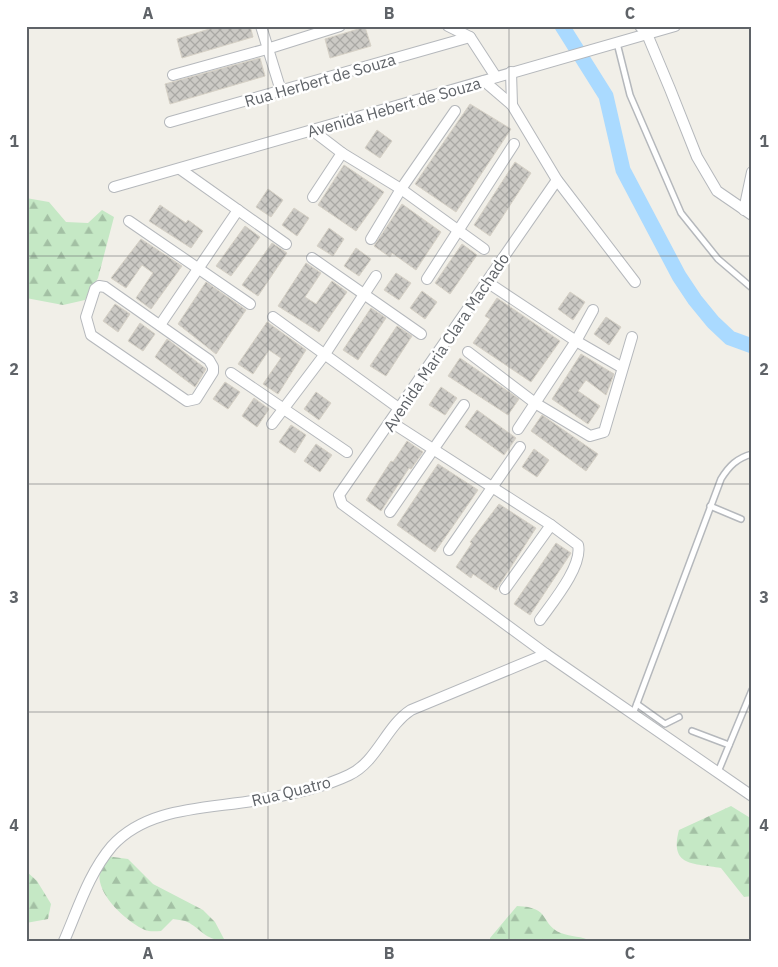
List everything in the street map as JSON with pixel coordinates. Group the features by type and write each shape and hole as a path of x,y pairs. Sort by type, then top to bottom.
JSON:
{"street":[{"path":"261,26 281,91"},
{"path":"172,75 267,50 340,26"},
{"path":"448,26 470,37 496,77"},
{"name":"Avenida Hebert de Souza","path":"114,187 617,43 644,30 675,26"},
{"path":"644,30 697,157 717,191 748,212 752,172"},
{"name":"Rua Herbert de Souza","path":"170,122 470,37"},
{"path":"511,72 512,106"},
{"path":"484,81 512,106 556,180 634,282"},
{"path":"371,239 401,189 455,111"},
{"path":"312,130 342,153 401,189 484,249"},
{"path":"426,279 514,144"},
{"path":"313,198 342,153"},
{"path":"180,169 286,244"},
{"name":"Avenida Maria Clara Machado","path":"546,654 342,504 339,495 556,180"},
{"path":"160,325 238,210"},
{"path":"129,221 199,267 250,304"},
{"path":"312,258 421,334"},
{"path":"272,424 325,354 376,276"},
{"path":"487,282 576,341 621,367"},
{"path":"100,286 105,287 160,325 209,360 213,366 211,376 192,402 187,401 92,335 86,317 95,289 100,286"},
{"path":"518,429 576,341 593,310"},
{"path":"273,317 400,409"},
{"path":"468,352 535,403 590,436 604,432 621,367 632,337"},
{"path":"231,373 347,452"},
{"path":"390,512 464,405"},
{"path":"391,422 551,525 578,545 579,550 573,571 540,620"},
{"path":"449,550 494,488 520,447"},
{"path":"505,589 551,525"},
{"path":"546,654 752,796"},
{"name":"Rua Quatro","path":"64,941 96,868 113,845 129,832 151,820 177,812 259,800 314,788 348,776 358,770 395,722 405,714 546,654"}],"lane":[{"path":"617,43 630,95 681,213 718,259 752,288"},
{"path":"633,714 710,506 728,468 738,459 752,454"},
{"path":"710,506 741,519"},
{"path":"718,773 752,690"},
{"path":"637,704 665,724 679,717"},
{"path":"692,732 729,746"}],"green space":[{"path":"26,198 49,202 66,222 88,223 102,210 114,217 98,278 85,300 63,305 26,298"},
{"path":"731,806 752,819 752,896 744,897 721,868 693,864 681,857 678,851 679,830"},
{"path":"106,856 128,859 153,884 203,910 215,922 224,939 213,939 190,923 182,920 173,919 161,931 147,931 139,927 112,904 102,889 100,875"},
{"path":"26,871 37,881 51,904 48,919 26,923"},
{"path":"517,906 528,907 541,913 550,926 561,933 591,941 490,941 490,938"}],"building":[{"path":"219,26 250,26 253,37 182,58 177,39"},
{"path":"365,27 371,46 330,58 325,39"},
{"path":"260,58 265,76 170,104 165,84"},
{"path":"470,104 511,129 456,212 415,184"},
{"path":"377,130 392,141 380,158 365,148"},
{"path":"515,162 531,173 490,236 474,225"},
{"path":"344,165 384,192 356,231 318,205"},
{"path":"268,189 283,200 271,217 256,207"},
{"path":"402,204 441,232 416,270 392,253 390,257 374,246"},
{"path":"160,205 186,223 188,220 203,231 191,248 149,221"},
{"path":"294,208 309,218 297,236 282,225"},
{"path":"245,226 260,237 231,276 216,266"},
{"path":"329,228 344,239 333,256 317,246"},
{"path":"141,239 182,266 151,309 136,298 153,273 142,265 126,288 111,278"},
{"path":"272,243 287,253 258,296 242,285"},
{"path":"462,244 477,255 450,294 435,283"},
{"path":"356,248 371,259 359,276 344,266"},
{"path":"306,263 321,273 305,297 316,304 332,281 347,292 319,332 278,306"},
{"path":"396,273 411,283 399,300 384,290"},
{"path":"206,282 246,310 216,354 178,324"},
{"path":"422,291 437,302 425,319 410,308"},
{"path":"570,292 585,302 573,320 558,309"},
{"path":"497,298 560,341 531,382 473,343 490,319 485,316"},
{"path":"115,304 130,314 118,332 103,321"},
{"path":"371,308 386,318 358,360 343,350"},
{"path":"606,317 621,327 609,345 594,334"},
{"path":"267,322 306,350 278,394 263,384 281,358 269,350 253,374 238,364"},
{"path":"140,323 155,334 143,351 128,341"},
{"path":"397,326 412,336 386,376 370,366"},
{"path":"167,339 206,369 195,387 155,357"},
{"path":"581,354 614,374 606,395 586,380 578,391 600,406 588,424 552,399"},
{"path":"460,358 519,399 508,415 448,376"},
{"path":"225,382 240,392 228,409 213,399"},
{"path":"441,387 457,398 445,415 429,405"},
{"path":"316,392 331,403 319,420 304,409"},
{"path":"254,398 269,409 257,427 242,416"},
{"path":"477,410 516,438 504,455 465,427"},
{"path":"542,415 598,454 586,471 531,431"},
{"path":"291,425 306,435 295,453 279,442"},
{"path":"407,441 423,452 411,469 409,468 381,511 366,500 391,461 393,462"},
{"path":"316,444 332,455 320,472 304,461"},
{"path":"534,449 549,460 537,477 522,467"},
{"path":"438,464 478,490 435,552 397,525"},
{"path":"499,504 536,528 496,590 473,574 471,578 456,567 472,543 470,542"},
{"path":"556,543 571,553 530,615 514,604"}],"waterway":[{"path":"562,26 606,96 623,170 679,276 713,322 730,338 752,346"}]}
